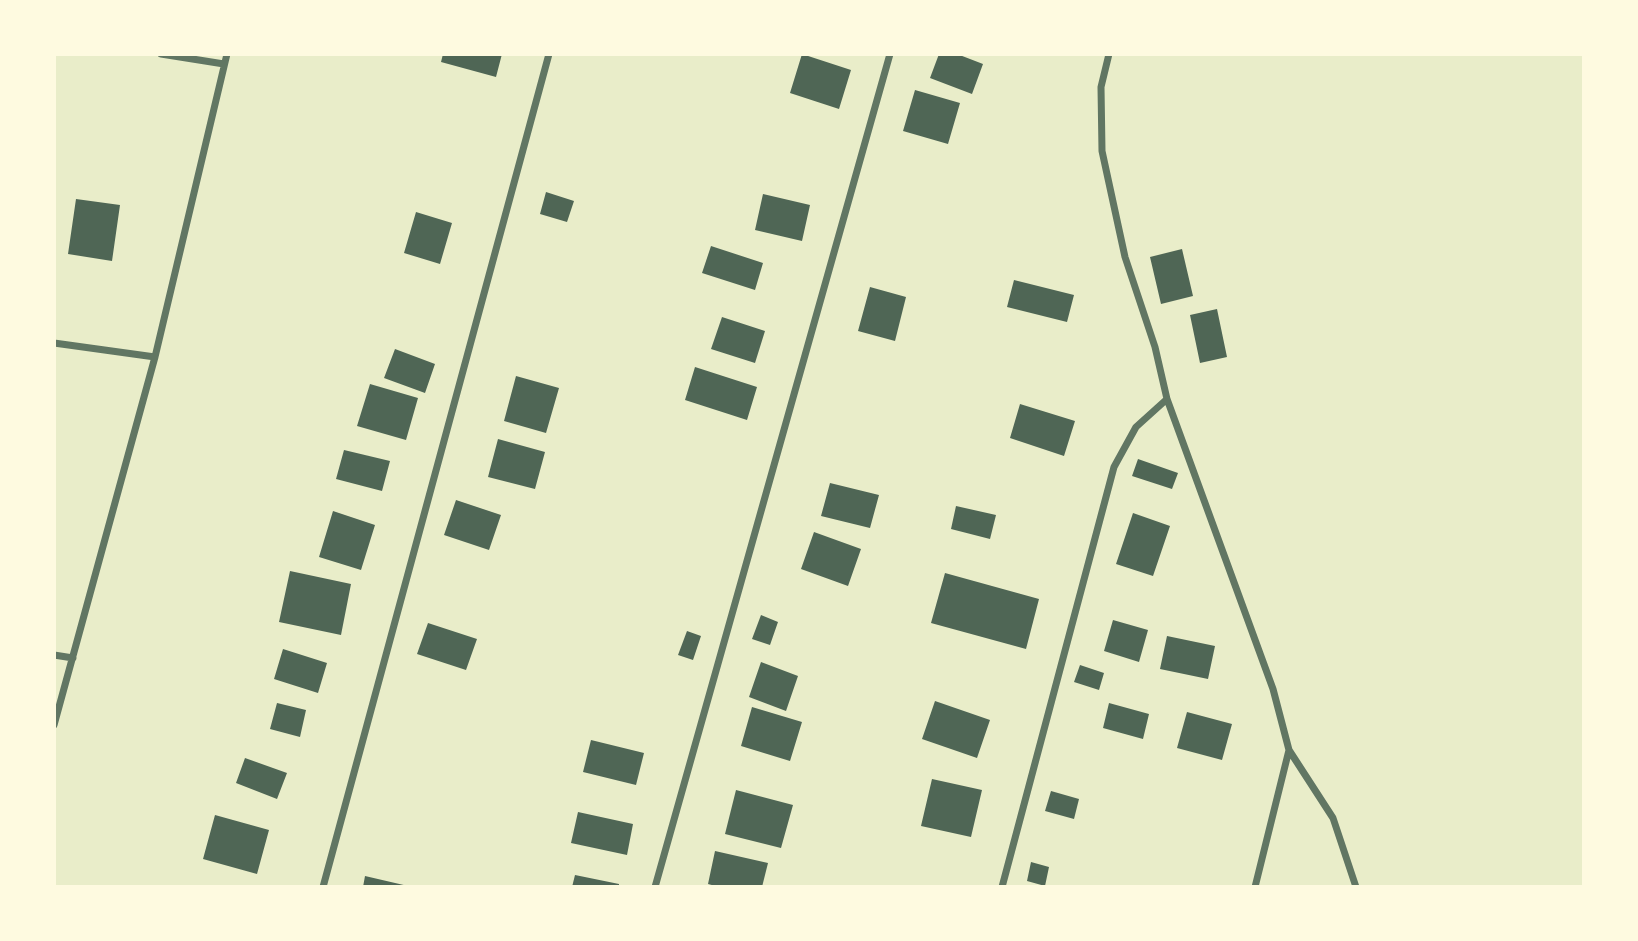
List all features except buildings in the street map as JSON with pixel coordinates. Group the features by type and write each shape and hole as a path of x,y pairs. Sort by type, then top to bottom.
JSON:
{"street":[{"path":"162,54 224,64"},
{"path":"54,725 155,357 227,54"},
{"path":"323,887 549,54"},
{"path":"655,887 890,54"},
{"path":"1109,54 1101,87 1102,151 1125,257 1155,347 1167,399 1273,689 1289,750 1333,818 1356,887"},
{"path":"54,343 155,357"},
{"path":"1002,887 1114,467 1136,427 1167,399"},
{"path":"54,655 73,658"},
{"path":"1255,887 1289,750"}]}
